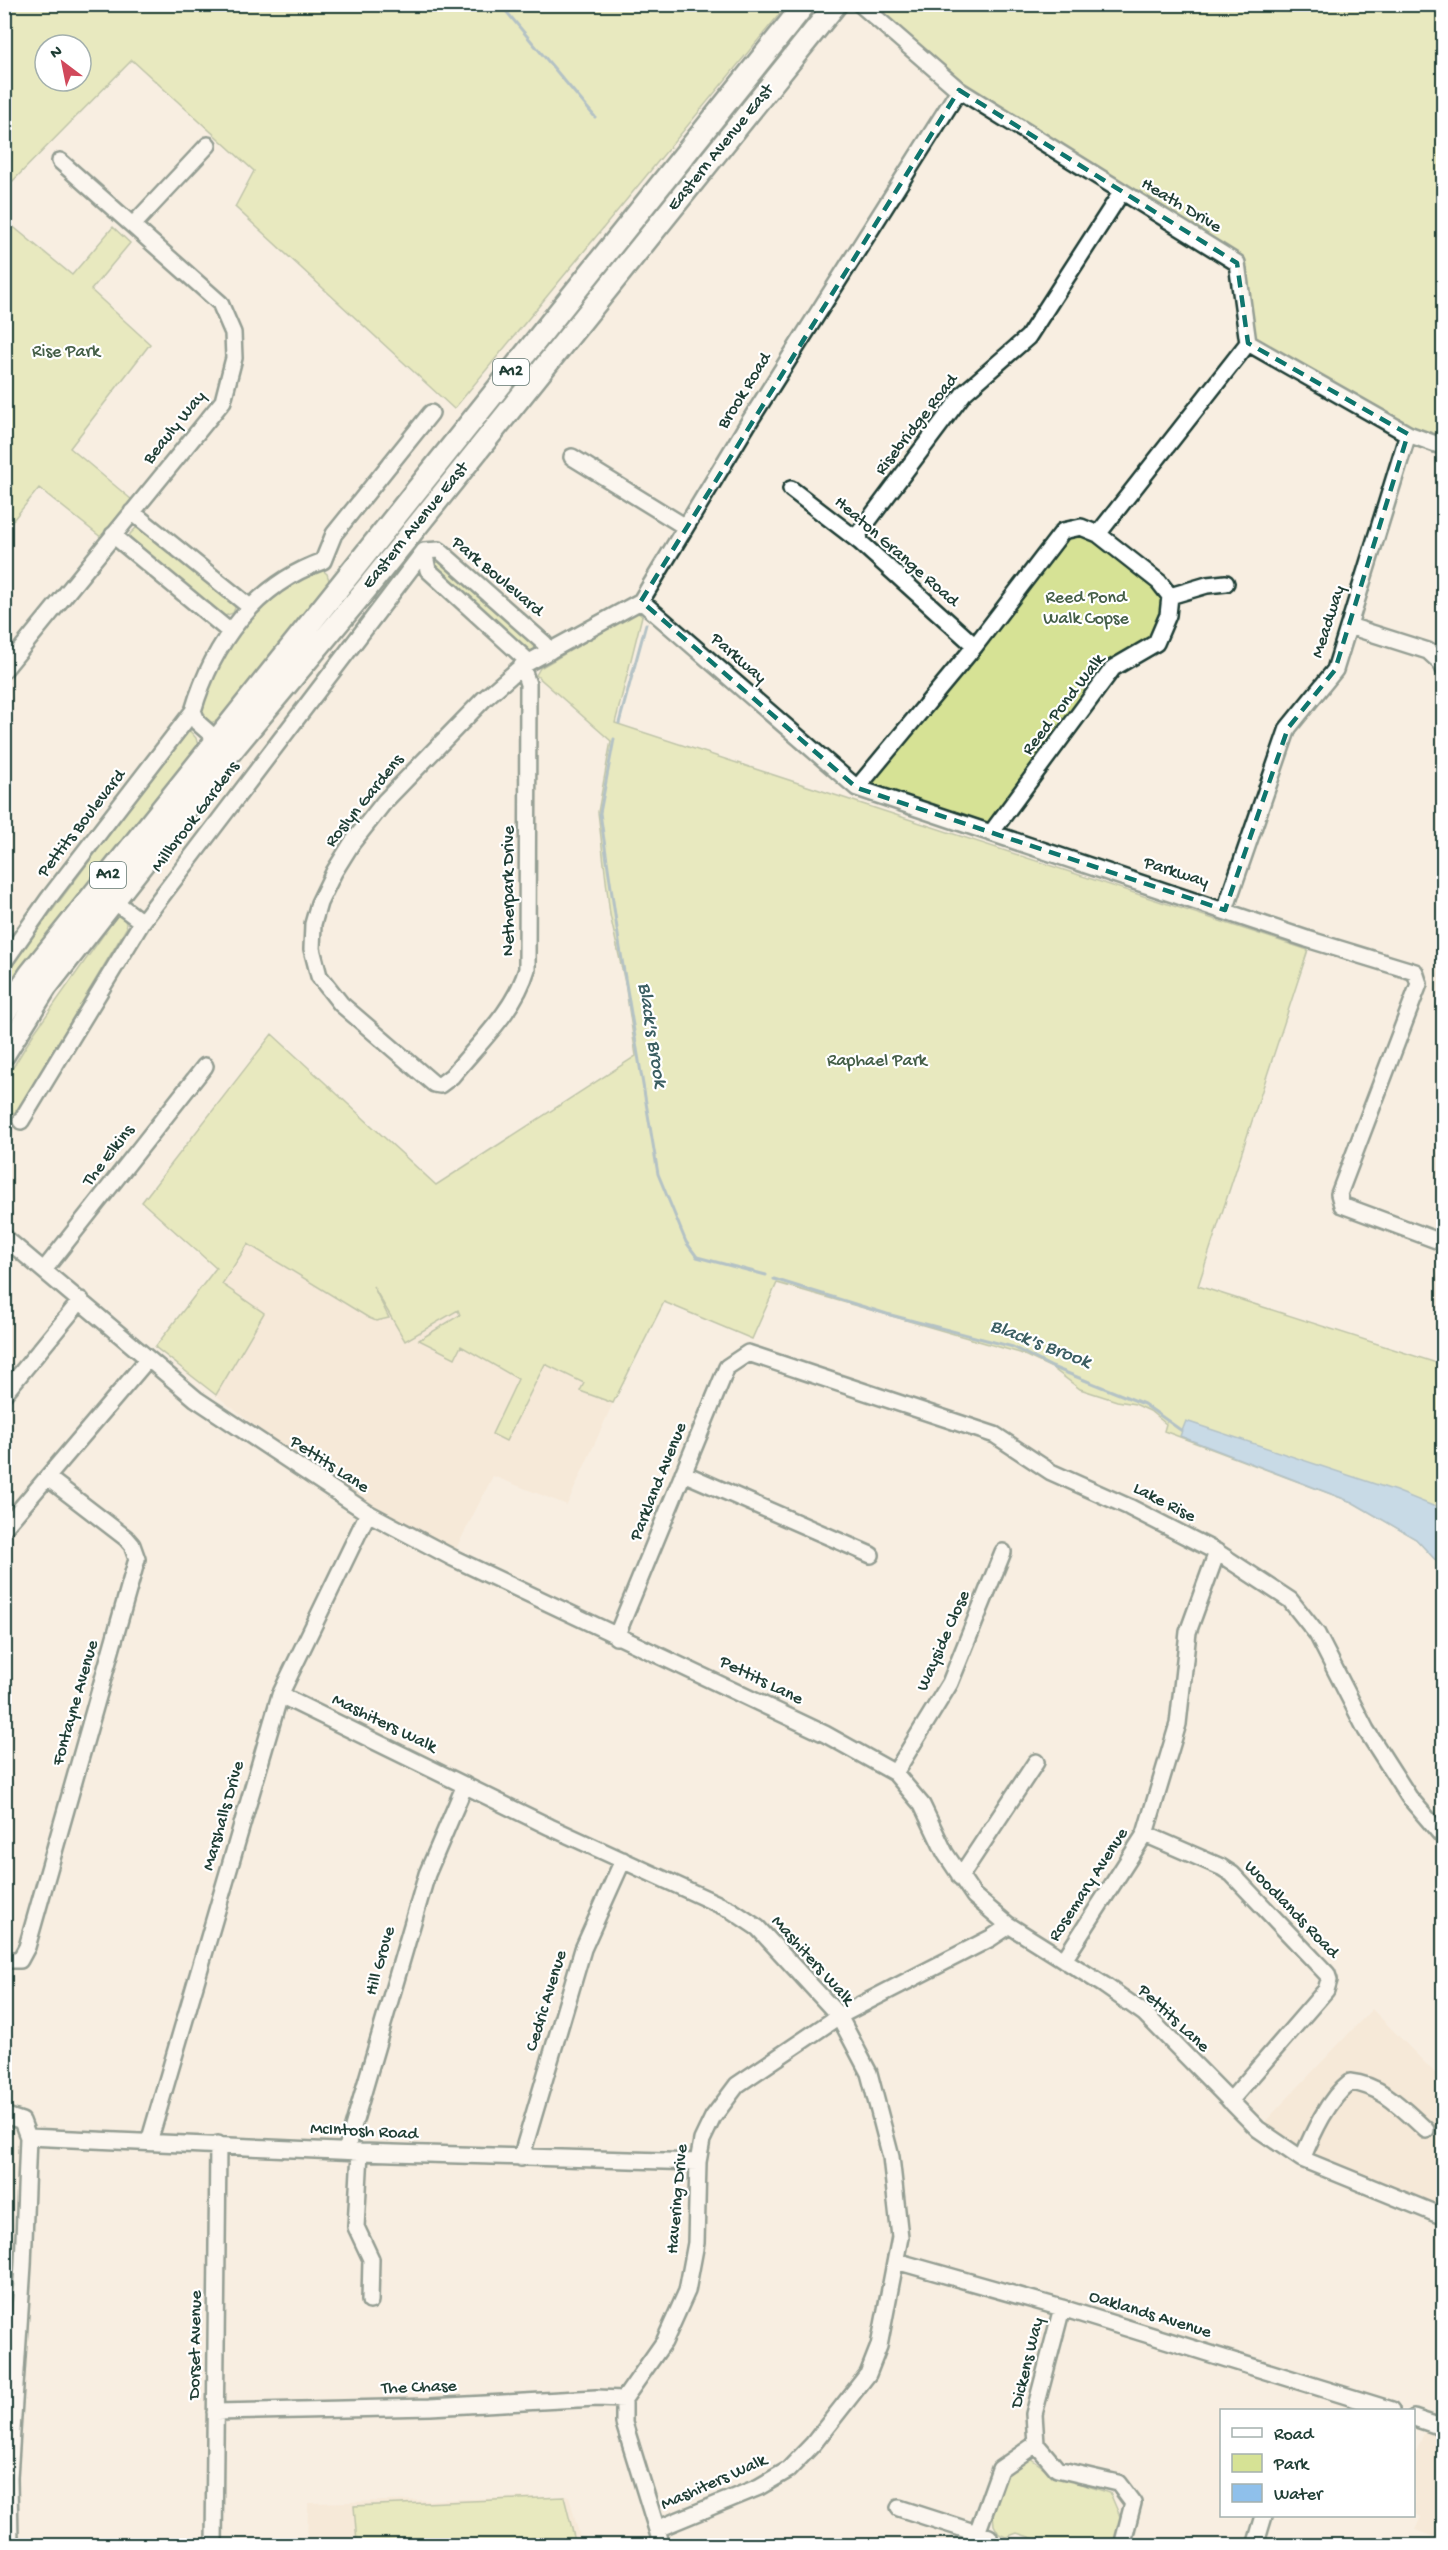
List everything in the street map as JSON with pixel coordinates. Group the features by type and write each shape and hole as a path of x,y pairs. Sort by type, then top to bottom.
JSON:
{"highway":[{"name":"Eastern Avenue East","path":"4,1014 30,974 216,739 805,4"},
{"name":"Eastern Avenue East","path":"4,1054 46,987 228,754 415,545 836,4"}],"street":[{"name":"Heath Drive","path":"860,4 958,90 1237,263 1248,343"},
{"name":"Brook Road","path":"641,601 684,526 958,90"},
{"path":"133,225 208,145"},
{"name":"Beauly Way","path":"4,670 223,400 234,358 233,333 220,303 60,161"},
{"name":"Risebridge Road","path":"860,542 859,533 964,393 1028,337 1121,192"},
{"path":"1098,534 1248,343 1408,434 1443,447"},
{"path":"347,575 332,562 324,561 334,534 431,413"},
{"name":"Meadway","path":"1225,910 1288,728 1335,670 1408,434"},
{"path":"572,457 684,526"},
{"name":"Heaton Grange Road","path":"791,489 860,542 975,646"},
{"path":"132,512 250,607"},
{"path":"858,788 975,646 1064,531 1081,527 1098,534 1159,582 1170,596 1207,585 1226,583"},
{"path":"113,536 229,631"},
{"name":"Park Boulevard","path":"415,545 439,550 550,651"},
{"name":"Park Boulevard","path":"415,545 428,570 525,664"},
{"name":"Millbrook Gardens","path":"21,1121 142,922 415,545"},
{"name":"Pettits Boulevard","path":"4,962 49,898 193,711 197,697 229,631 250,607 275,585 305,568 324,561"},
{"name":"Reed Pond Walk","path":"991,833 1113,668 1156,643 1168,615 1170,596"},
{"path":"525,664 641,601"},
{"name":"Parkway","path":"641,601 858,788 1307,939 1411,970 1417,975 1419,984 1339,1194 1342,1205 1443,1243"},
{"path":"1348,626 1428,651 1441,663 1443,669"},
{"name":"Roslyn Gardens","path":"440,1085 429,1081 379,1039 329,990 319,976 314,963 313,924 319,903 351,843 378,810 484,699 525,664"},
{"name":"Netherpark Drive","path":"440,1085 452,1076 513,1002 522,986 527,969 528,684 525,664"},
{"path":"193,711 198,723 216,739"},
{"path":"114,901 142,922"},
{"name":"The Elkins","path":"44,1270 205,1066"},
{"name":"Pettits Lane","path":"4,1237 196,1399 368,1513 453,1558 616,1637 712,1679 825,1734 895,1773 922,1805 945,1853 974,1896 1007,1924 1144,2013 1258,2129 1302,2159 1443,2217"},
{"path":"4,1394 81,1300"},
{"name":"Parkland Avenue","path":"616,1637 727,1367 748,1353"},
{"name":"Lake Rise","path":"748,1353 995,1435 1051,1472 1129,1507 1217,1552 1290,1600 1317,1634 1366,1730 1409,1797 1443,1838"},
{"path":"4,1528 148,1359"},
{"path":"683,1473 871,1555"},
{"name":"Fontayne Avenue","path":"4,1960 20,1960 27,1947 137,1559 132,1545 126,1538 48,1478"},
{"name":"Marshalls Drive","path":"149,2142 280,1695 368,1513"},
{"name":"Wayside Close","path":"895,1773 950,1683 1003,1552"},
{"name":"Rosemary Avenue","path":"1064,1960 1145,1834 1178,1724 1188,1632 1217,1552"},
{"name":"Mashiters Walk","path":"280,1695 730,1910 758,1928 838,2016 869,2073 891,2157 900,2237 879,2346 868,2374 813,2444 788,2470 759,2487 657,2529"},
{"path":"960,1877 1036,1762"},
{"name":"Hill Grove","path":"370,2301 371,2259 356,2227 353,2152 427,1874 465,1785"},
{"name":"Woodlands Road","path":"1145,1834 1232,1874 1327,1974 1329,1980 1326,1990 1230,2101"},
{"name":"Cedric Avenue","path":"520,2158 583,1949 623,1860"},
{"name":"Havering Drive","path":"624,2400 664,2342 687,2291 696,2243 698,2162 702,2140 713,2117 737,2085 838,2016 991,1938 1003,1930 1007,1924"},
{"path":"1302,2159 1324,2116 1343,2087 1350,2082 1359,2083 1390,2096 1426,2130"},
{"path":"4,2115 22,2121 28,2137 23,2265 9,2477 10,2546"},
{"name":"McIntosh Road","path":"28,2137 353,2152 698,2162"},
{"name":"Dorset Avenue","path":"214,2546 218,2144"},
{"name":"Oaklands Avenue","path":"896,2261 1062,2308 1389,2409"},
{"name":"Dickens Way","path":"1036,2444 1034,2414 1062,2308"},
{"name":"The Chase","path":"215,2412 430,2407 596,2398 624,2400"},
{"path":"624,2400 624,2423 662,2546"},
{"path":"1415,2419 1443,2428"},
{"path":"898,2508 983,2535 1000,2469 1036,2444 1057,2469 1118,2483 1133,2503 1122,2546"},
{"path":"1255,2546 1264,2517"}],"highlighted area":[{"path":"959,90 1237,263 1248,343 1408,434 1335,670 1288,728 1225,910 857,788 641,601"}],"shaded area":[{"path":"272,1034 436,1185 632,1060 664,1302 613,1403 567,1505 493,1476 455,1551 325,1481 155,1347 216,1268 142,1202"},
{"path":"1372,2009 1443,2081 1443,2217 1302,2159 1258,2129"},
{"path":"1428,2423 1443,2428 1443,2540 1415,2530 1421,2517 1415,2514 1415,2455"},
{"path":"569,2496 582,2545 307,2546 308,2503"}],"green space":[{"path":"5,5 787,5 454,409 235,207 254,171 132,60 5,189"},
{"path":"860,5 1443,5 1443,447 1248,343 1237,263 959,90"},
{"name":"Rise Park","path":"5,220 72,275 113,227 130,243 91,290 150,344 70,448 138,505 107,542 39,488 5,530"},
{"path":"140,527 234,602 233,613 222,617 130,542 130,534"},
{"name":"Reed Pond Walk Copse","path":"1081,527 1170,596 1156,643 1113,668 991,833 857,788 1048,548"},
{"path":"438,556 538,642 536,649 529,652 432,568 432,558"},
{"path":"319,567 327,574 330,583 222,719 210,723 201,715 200,705 230,639 274,593"},
{"name":"Raphael Park","path":"637,612 642,616 615,723 1308,950 1198,1286 1443,1365 1443,1568 1416,1539 1352,1502 1164,1431 1166,1424 1150,1411 1135,1404 1117,1401 1080,1389 1052,1368 1020,1353 777,1283 752,1339 664,1302 613,1403 580,1391 584,1383 545,1364 506,1441 492,1434 518,1379 461,1346 455,1358 419,1340 460,1315 458,1310 405,1341 373,1286 389,1318 376,1321 369,1318 248,1244 222,1284 264,1313 216,1395 155,1347 216,1268 142,1202 272,1034 436,1185 636,1056 625,983 610,915 598,812 611,741 536,675 540,668"},
{"path":"188,729 196,738 198,746 61,920 5,998 5,974"},
{"path":"118,914 124,917 127,927 17,1111 9,1115 5,1122 4,1082 34,1033"},
{"path":"1027,2456 1056,2476 1110,2493 1122,2521 1113,2545 1053,2545 1017,2533 1006,2537 999,2534 994,2525 993,2513 1009,2468"},
{"path":"564,2497 576,2545 357,2543 354,2506"}],"water":[{"path":"1186,1421 1396,1491 1443,1510 1443,1568 1416,1539 1352,1502 1180,1436"}],"waterway":[{"path":"500,4 595,117"},
{"name":"Black's Brook","path":"619,723 646,624"},
{"name":"Black's Brook","path":"614,739 600,813 658,1174 686,1242 697,1257 766,1275"},
{"name":"Black's Brook","path":"774,1279 887,1314 1013,1347 1052,1367 1144,1404 1182,1431"}]}
